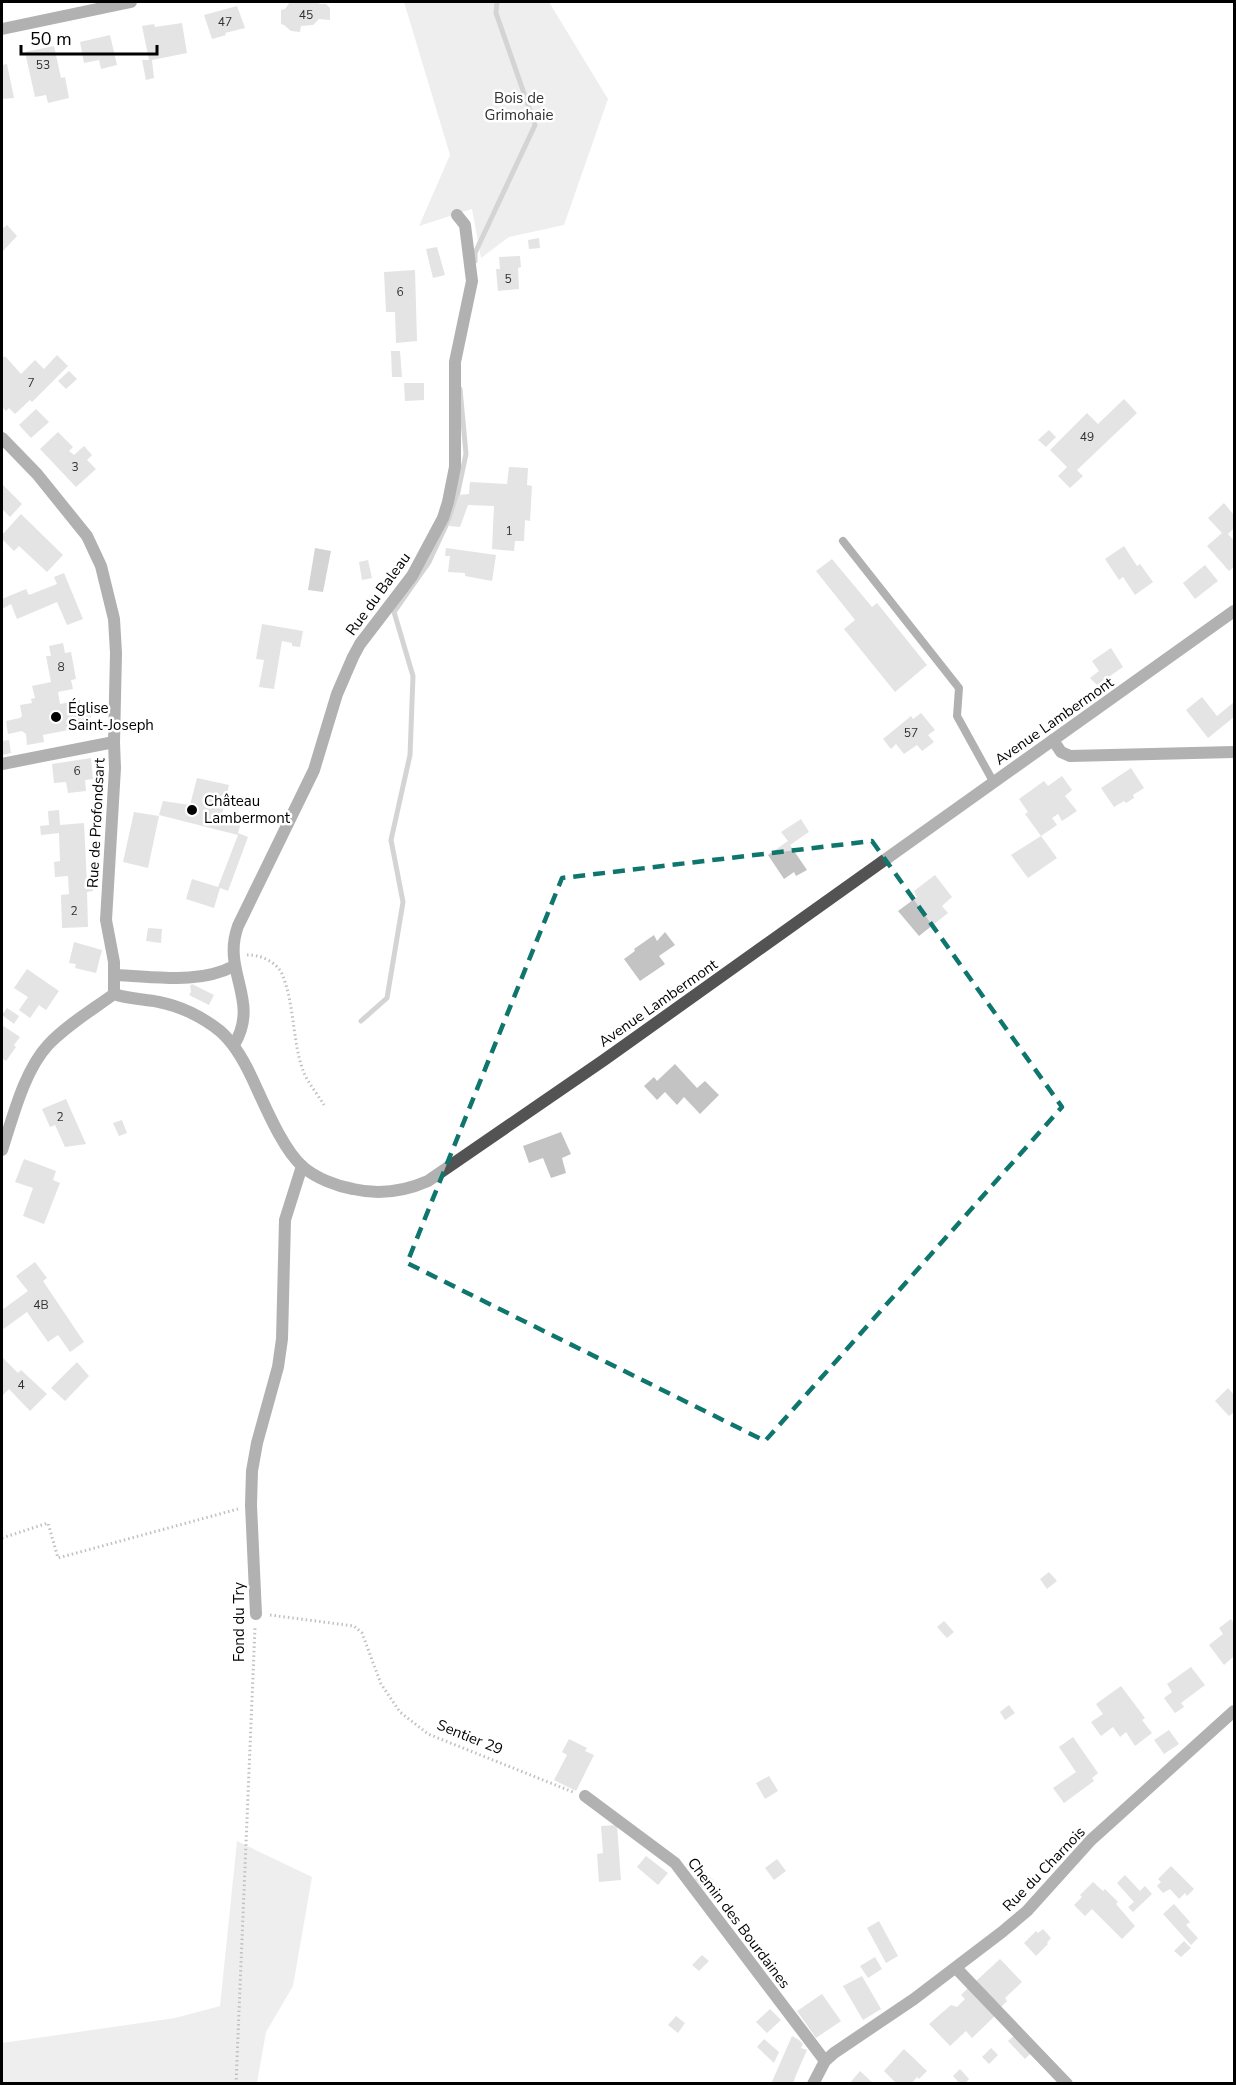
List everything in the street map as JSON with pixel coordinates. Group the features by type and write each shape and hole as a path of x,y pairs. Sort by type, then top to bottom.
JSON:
{"street":[{"path":"2,29 131,2"},
{"name":"Rue du Baleau","path":"234,1045 241,1033 244,1005 233,961 234,938 238,926 314,770 337,694 352,657 412,576 443,518 448,502 455,467 456,355 472,281 465,225 457,215"},
{"name":"Rue de Profondsart","path":"2,440 37,474 74,518 95,550 112,610 116,633 114,809 106,920 114,962 114,994"},
{"name":"Avenue Lambermont","path":"114,994 177,1007 201,1018 220,1031 234,1045 244,1061 276,1127 302,1166 332,1183 364,1191 397,1192 428,1181 603,1060 1234,611"},
{"path":"1053,740 1061,752 1070,756 1234,752"},
{"path":"2,764 114,742"},
{"path":"114,975 202,978 219,974 233,961"},
{"path":"2,1150 28,1079 40,1055 61,1033 114,994"},
{"name":"Fond du Try","path":"256,1614 251,1505 252,1471 257,1443 278,1367 282,1339 285,1220 302,1166"},
{"name":"Rue du Charnois","path":"813,2084 825,2061 834,2053 956,1968 1027,1911 1091,1840 1234,1711"},
{"name":"Chemin des Bourdaines","path":"585,1797 675,1863 825,2061"},
{"path":"956,1968 1067,2084"}],"lane":[{"path":"843,541 959,688 957,716 994,783"}],"path":[{"path":"233,961 252,955 276,965 282,973 304,1074 324,1105"},
{"path":"2,1538 48,1523 58,1558 251,1505"},
{"name":"Sentier 29","path":"256,1614 354,1626 362,1633 381,1684 400,1712 428,1734 585,1797"},
{"name":"Fond du Try","path":"236,2084 256,1614"}],"highlighted area":[{"path":"872,841 1062,1107 765,1441 407,1263 562,878"}],"green space":[{"name":"Bois de Grimohaie","path":"404,2 549,2 608,99 564,225 509,237 481,258 472,209 419,226 450,155"},
{"path":"237,1841 312,1877 293,1986 266,2032 257,2083 2,2083 2,2043 175,2018 220,2006"}],"shaded area":[{"path":"315,548 331,551 323,592 308,590"}],"building":[{"path":"290,2 326,4 330,8 330,20 319,19 313,25 301,26 300,32 291,31 281,24 281,10 285,9"},
{"path":"237,6 245,28 212,39 204,15"},
{"path":"182,23 187,53 152,60 154,78 146,80 142,60 149,60 142,26 154,24 155,27"},
{"path":"110,35 117,65 101,69 99,60 84,63 80,42"},
{"path":"54,46 61,78 65,77 69,98 48,103 46,95 35,97 25,52"},
{"path":"7,64 14,98 2,99 2,65"},
{"path":"7,225 17,236 3,251 2,229"},
{"path":"539,238 540,248 529,249 528,240"},
{"path":"437,247 445,275 433,278 426,249"},
{"path":"520,256 519,289 498,291 496,269 500,269 499,257"},
{"path":"415,270 417,341 396,343 395,312 386,312 384,272"},
{"path":"391,351 400,351 402,377 392,377"},
{"path":"57,355 68,366 32,402 30,400 15,414 9,408 6,411 2,407 2,359 5,356 21,374 35,360 44,369"},
{"path":"69,371 77,379 66,389 58,381"},
{"path":"404,383 424,383 424,400 405,401"},
{"path":"1124,399 1137,413 1077,470 1083,476 1070,488 1058,476 1067,467 1050,450 1087,413 1098,424"},
{"path":"36,409 49,422 31,438 19,425"},
{"path":"1049,430 1056,437 1046,447 1038,440"},
{"path":"58,432 73,447 69,451 74,455 84,446 92,455 87,460 96,469 76,487 40,449"},
{"path":"509,467 528,468 527,485 532,486 530,521 525,520 524,541 515,541 514,551 492,549 494,506 468,505 460,527 449,526 459,495 469,494 470,482 507,484"},
{"path":"2,484 22,504 10,517 2,509"},
{"path":"1224,503 1234,515 1234,528 1228,534 1234,541 1234,567 1229,571 1207,546 1222,533 1208,518"},
{"path":"21,514 63,555 47,572 19,546 14,551 2,539 2,535"},
{"path":"1124,546 1137,566 1140,564 1153,582 1135,595 1123,577 1119,580 1105,559"},
{"path":"446,548 496,555 492,581 465,576 465,573 448,572 450,556 445,556"},
{"path":"832,559 872,607 877,603 927,665 895,692 844,629 855,620 816,571"},
{"path":"368,560 372,578 362,580 359,562"},
{"path":"1205,565 1218,581 1195,599 1183,583"},
{"path":"64,573 83,619 67,625 57,602 17,619 11,604 2,609 2,599 26,589 29,595 57,584 54,577"},
{"path":"262,624 303,631 300,647 282,641 274,689 259,687 264,660 256,659"},
{"path":"63,643 65,653 71,652 76,679 71,680 73,689 58,692 60,704 80,700 80,703 90,707 91,718 87,724 84,724 84,727 43,735 44,742 27,745 26,734 22,731 8,734 6,721 20,718 22,716 20,705 32,703 31,699 35,698 32,686 51,682 46,656 51,656 49,646"},
{"path":"1111,648 1123,667 1097,685 1090,678 1099,671 1092,661"},
{"path":"1202,697 1217,716 1234,702 1234,717 1208,738 1186,710"},
{"path":"921,713 935,730 928,735 934,742 922,751 917,745 904,754 896,744 891,749 883,739 911,716 913,719"},
{"path":"9,740 11,753 2,755 2,741"},
{"path":"91,758 93,779 85,780 86,791 68,793 66,782 54,783 52,764"},
{"path":"1131,768 1144,788 1133,795 1134,798 1114,807 1101,788"},
{"path":"1062,776 1072,790 1065,796 1077,811 1062,821 1058,814 1052,818 1057,825 1041,836 1025,814 1028,812 1019,799 1044,781 1048,786"},
{"name":"Château Lambermont","path":"197,778 229,785 222,814 242,818 238,833 248,837 228,891 220,888 214,908 186,899 192,879 218,887 238,835 159,815 163,801 190,805"},
{"path":"59,810 60,825 84,823 87,884 93,884 93,891 87,892 88,927 62,928 61,895 69,894 68,876 55,877 54,862 60,861 59,833 41,835 40,826 49,825 48,811"},
{"path":"134,812 159,816 148,868 123,862"},
{"path":"801,819 809,832 790,845 807,870 796,876 794,872 784,879 768,855 788,841 781,832"},
{"path":"1041,836 1057,858 1028,878 1011,855"},
{"path":"935,875 952,897 942,906 948,913 919,936 898,911 917,897 914,891"},
{"path":"148,928 162,929 161,943 146,941"},
{"path":"665,932 675,945 659,956 665,964 640,981 624,959 654,935 657,941"},
{"path":"74,942 102,950 96,973 75,968 76,964 69,963"},
{"path":"27,969 59,991 46,1010 39,1005 30,1018 19,1010 28,997 14,988"},
{"path":"192,984 214,995 209,1005 189,995"},
{"path":"7,1008 19,1016 14,1024 2,1015"},
{"path":"2,1025 20,1037 6,1061 2,1058"},
{"path":"675,1064 697,1088 705,1081 719,1095 700,1114 684,1097 677,1105 665,1092 657,1100 644,1086 654,1077 657,1081"},
{"path":"66,1099 86,1144 65,1147 55,1125 50,1127 42,1109"},
{"path":"122,1120 127,1133 119,1136 113,1123"},
{"path":"561,1132 571,1154 562,1158 566,1173 551,1178 543,1158 529,1163 523,1146"},
{"path":"24,1159 56,1171 53,1180 60,1183 44,1224 23,1216 33,1188 15,1182"},
{"path":"35,1262 47,1278 43,1281 84,1342 70,1352 58,1335 48,1342 27,1312 2,1330 2,1310 28,1291 16,1276"},
{"path":"2,1357 18,1373 21,1370 47,1394 30,1411 9,1389 2,1396"},
{"path":"77,1362 89,1376 65,1401 51,1388"},
{"path":"1228,1388 1234,1395 1234,1412 1229,1416 1215,1401"},
{"path":"1049,1572 1057,1581 1047,1589 1040,1579"},
{"path":"1231,1619 1234,1621 1234,1656 1224,1665 1209,1645 1223,1634 1219,1628"},
{"path":"944,1621 954,1632 947,1638 937,1627"},
{"path":"1191,1667 1205,1685 1181,1703 1184,1707 1175,1713 1164,1698 1172,1692 1167,1684"},
{"path":"1121,1686 1145,1718 1142,1720 1152,1733 1135,1746 1126,1732 1120,1737 1113,1727 1101,1736 1091,1722 1103,1714 1096,1704"},
{"path":"1009,1705 1015,1713 1005,1720 1000,1712"},
{"path":"1169,1730 1179,1744 1164,1754 1154,1740"},
{"path":"1073,1737 1098,1773 1092,1778 1094,1781 1064,1803 1053,1788 1076,1772 1059,1747"},
{"path":"569,1739 587,1748 585,1751 594,1755 576,1791 554,1780 567,1755 562,1752"},
{"path":"769,1776 778,1791 765,1799 756,1783"},
{"path":"617,1825 621,1880 599,1882 597,1854 603,1853 601,1826"},
{"path":"646,1856 668,1873 658,1885 637,1867"},
{"path":"777,1859 786,1871 774,1880 765,1868"},
{"path":"1171,1866 1194,1889 1187,1896 1185,1893 1179,1899 1170,1889 1163,1893 1157,1886 1161,1882 1158,1879"},
{"path":"705,1871 713,1880 702,1888 695,1879"},
{"path":"1125,1875 1140,1891 1145,1886 1152,1894 1133,1912 1128,1907 1134,1902 1117,1883"},
{"path":"1093,1882 1103,1891 1105,1889 1118,1902 1116,1904 1135,1926 1122,1939 1092,1909 1085,1916 1074,1905"},
{"path":"1174,1904 1190,1922 1186,1925 1198,1938 1191,1945 1163,1914"},
{"path":"879,1921 898,1956 886,1963 867,1928"},
{"path":"1043,1929 1051,1938 1036,1956 1024,1943 1036,1931 1038,1933"},
{"path":"1184,1941 1191,1948 1181,1957 1174,1951"},
{"path":"702,1955 709,1961 699,1971 692,1965"},
{"path":"875,1957 882,1969 868,1978 860,1966"},
{"path":"1000,1959 1022,1982 1005,1998 1007,2001 1000,2008 975,1982"},
{"path":"862,1976 881,2009 863,2020 843,1986"},
{"path":"970,1986 997,2014 972,2038 966,2031 950,2046 929,2024 951,2005 957,2007 965,1999 961,1995"},
{"path":"822,1994 841,2021 816,2038 797,2011"},
{"path":"770,2009 781,2020 767,2033 756,2022"},
{"path":"676,2016 685,2023 678,2033 668,2025"},
{"path":"1016,2034 1033,2051 1025,2059 1008,2041"},
{"path":"792,2036 803,2044 801,2048 807,2050 793,2084 771,2084"},
{"path":"764,2039 779,2052 774,2063 757,2047"},
{"path":"991,2048 998,2055 989,2064 982,2057"},
{"path":"904,2049 927,2071 911,2084 897,2084 884,2071"},
{"path":"960,2069 969,2079 965,2084 960,2084 953,2076"},
{"path":"860,2071 874,2084 849,2084"}],"waterway":[{"path":"475,261 475,253 535,125 496,13 497,2"},
{"path":"361,1021 387,998 403,902 391,840 410,755 413,676 394,612 429,562 455,506 466,454 460,389"}],"place":[{"name":"Église Saint-Joseph","path":"56,717"},
{"name":"Château Lambermont","path":"192,810"}]}
